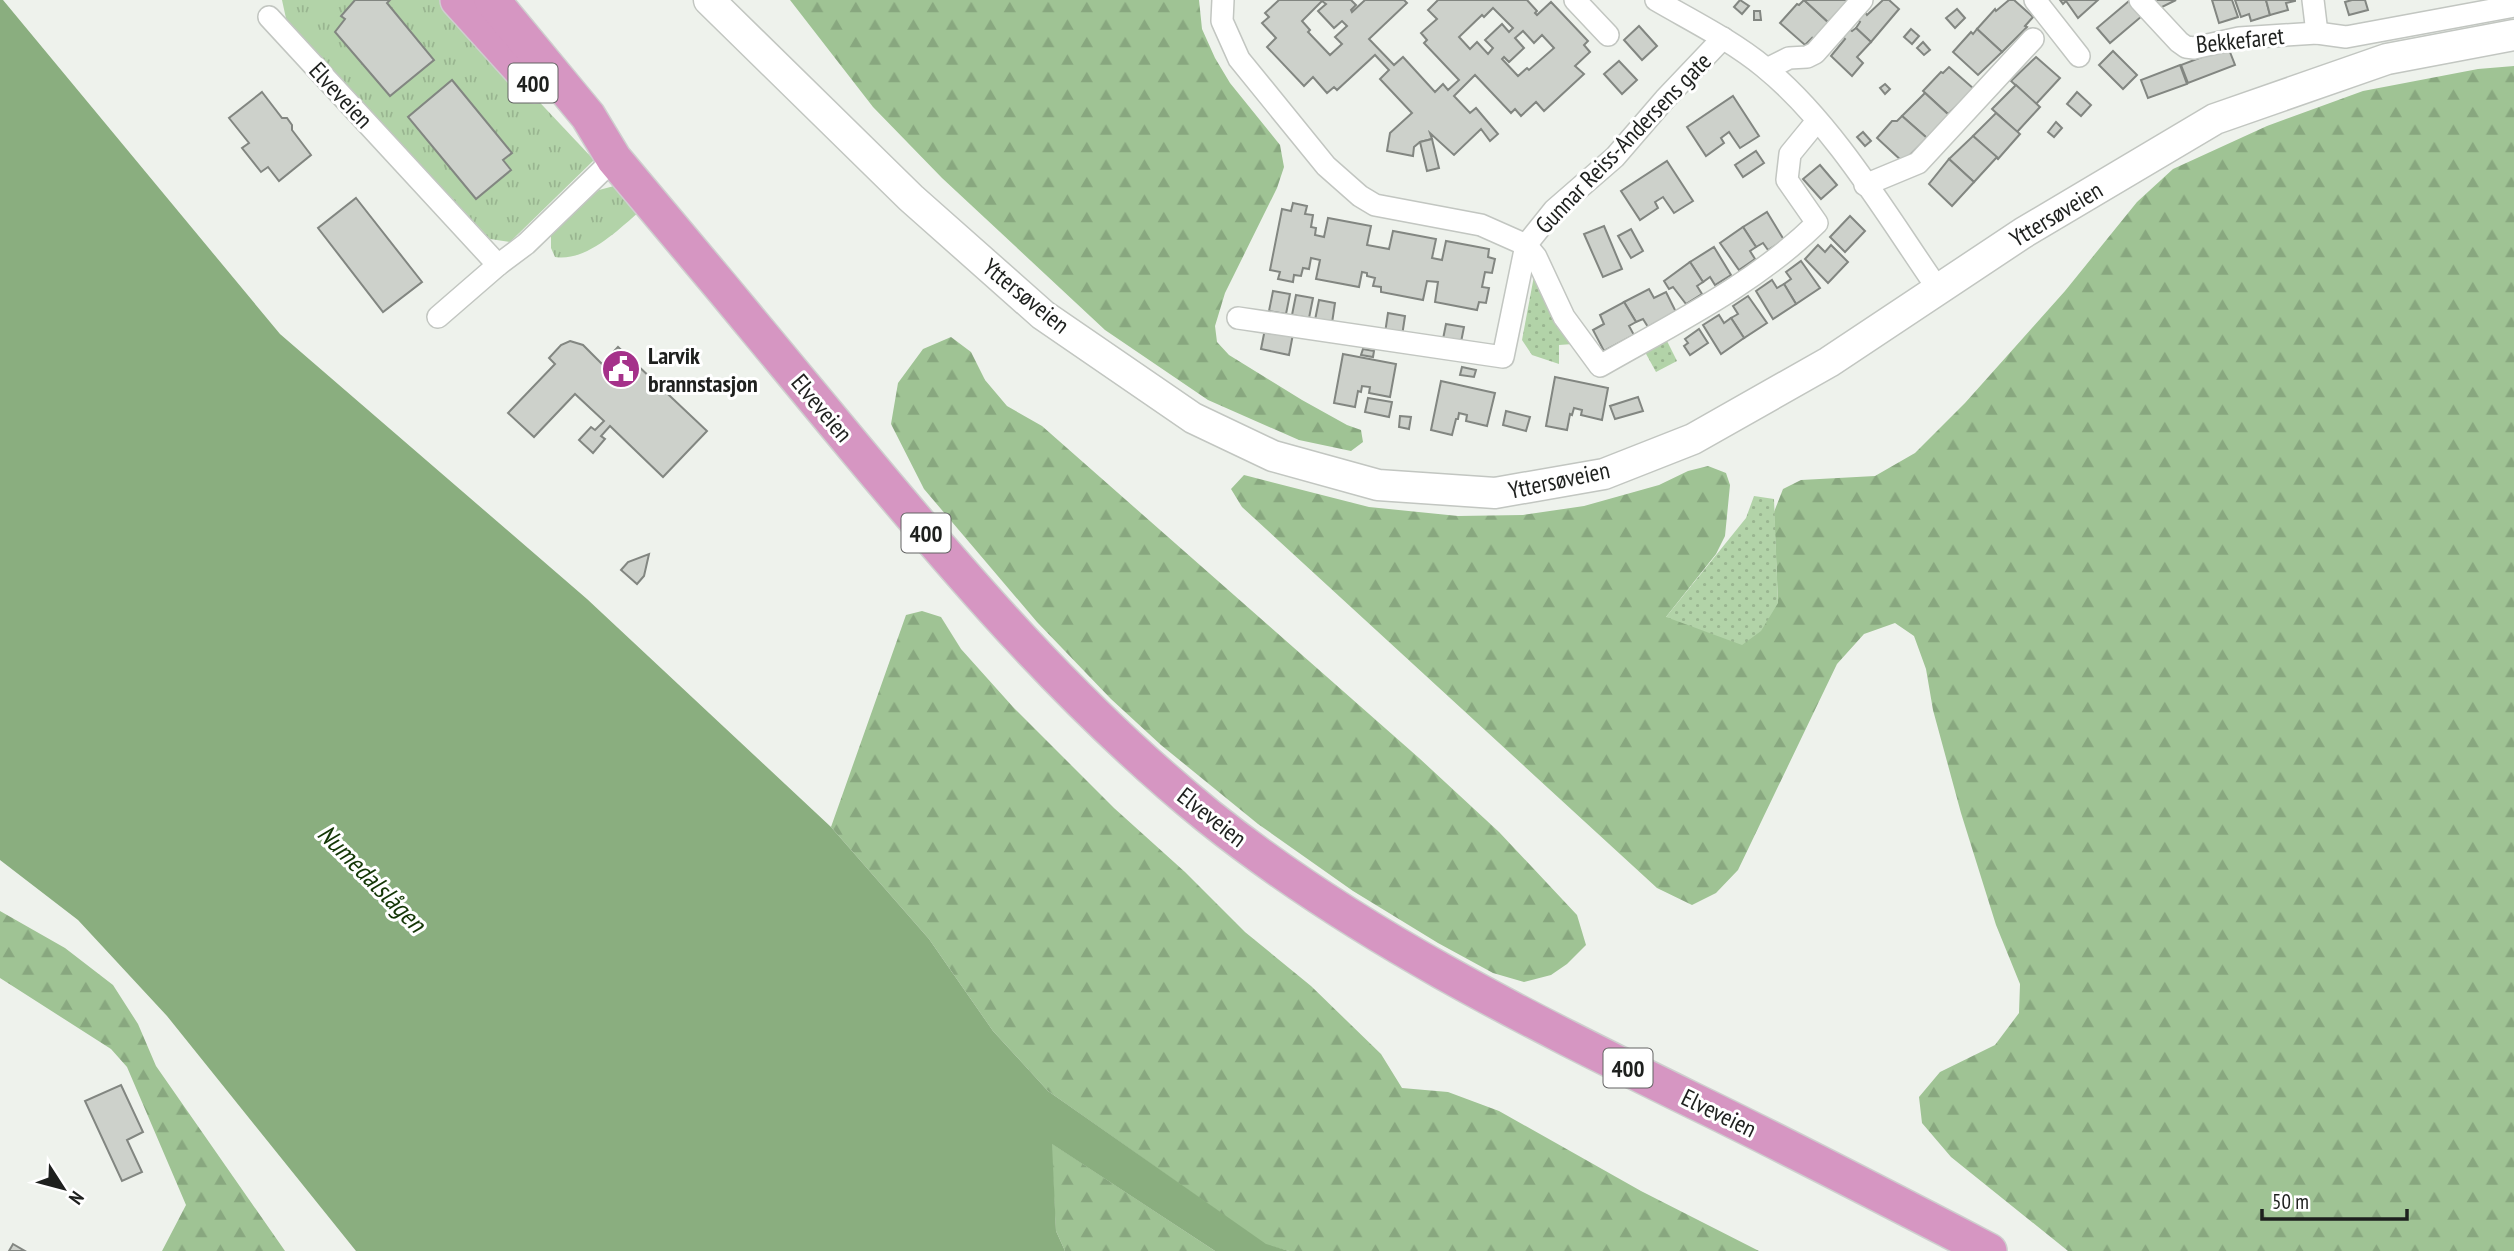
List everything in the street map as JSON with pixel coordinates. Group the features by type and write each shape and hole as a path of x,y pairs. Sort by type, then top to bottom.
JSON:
{"highway":[{"name":"Elveveien","path":"458,0 575,127 614,159"},
{"name":"Elveveien","path":"492,0 588,116 614,159 922,528 1025,645 1083,706 1144,762 1210,817 1278,868 1358,923 1445,974 1989,1251"}],"main road":[{"name":"Yttersøveien","path":"709,0 911,198 1042,315 1192,418 1273,456 1378,485 1495,493 1604,474 1693,439 1829,362 2023,233 2215,119 2387,59 2514,35"}],"street":[{"path":"1223,0 1222,21 1239,59 1326,166 1360,196 1375,205 1480,225 1526,245 1536,257 1564,317 1600,366 1727,293 1795,245 1817,223 1787,180 1790,154 1817,121"},
{"path":"1575,0 1608,35"},
{"name":"Gunnar Reiss-Andersens gate","path":"1656,0 1723,38 1767,69 1817,121 1865,184 1938,289"},
{"path":"1767,69 1789,58 1807,57 1815,53 1862,0"},
{"path":"2035,0 2079,56"},
{"name":"Bekkefaret","path":"2140,0 2169,33 2186,47 2239,38 2317,33 2346,37 2456,8 2514,6"},
{"name":"Bekkefaret","path":"2313,0 2317,33"},
{"name":"Elveveien","path":"269,17 498,265"},
{"name":"Gunnar Reiss-Andersens gate","path":"1238,318 1503,357 1526,245 1554,210 1615,157 1723,38"},
{"path":"1865,184 1918,163 2033,39"},
{"path":"438,317 526,244 614,159"}],"green space":[{"path":"282,0 443,0 594,160 510,242 490,239 287,23"},
{"path":"790,0 1199,0 1202,29 1215,58 1230,83 1280,145 1284,167 1277,188 1225,293 1215,326 1217,342 1229,355 1302,400 1361,430 1363,442 1351,451 1299,440 1208,400 1105,330 942,178 873,107"},
{"path":"2514,66 2514,1251 2068,1251 1951,1157 1922,1123 1919,1097 1940,1072 1995,1045 2019,1013 2020,984 1996,925 1961,813 1933,710 1926,669 1914,636 1895,623 1864,634 1837,664 1738,870 1716,893 1692,905 1657,888 1242,507 1231,489 1244,475 1369,507 1458,516 1523,515 1584,506 1659,485 1688,471 1708,466 1726,473 1730,485 1725,536 1716,554 1666,617 1778,603 1774,512 1783,489 1801,480 1875,476 1915,453 1965,403 2065,291 2137,202 2173,169 2267,126 2363,91 2478,69"},
{"path":"614,186 639,212 590,250 578,255 555,257 551,248 551,231 599,190"},
{"path":"1534,276 1573,344 1559,345 1559,364 1532,355 1522,340"},
{"path":"951,337 971,352 985,380 1007,406 1042,426 1419,758 1499,832 1577,915 1586,945 1551,975 1524,982 1493,973 1353,891 1258,824 1161,745 1111,699 1037,622 924,489 891,424 898,383 923,349"},
{"path":"1667,341 1677,361 1656,372 1645,352"},
{"path":"1754,496 1774,499 1778,603 1761,631 1742,645 1666,617 1746,518"},
{"path":"922,611 941,617 961,649 1013,707 1114,808 1185,872 1245,932 1311,986 1381,1054 1402,1088 1448,1092 1499,1111 1641,1191 1759,1251 1289,1251 1266,1245 1048,1091 993,1031 929,939 831,827 906,615"},
{"path":"0,911 65,948 113,985 138,1024 156,1066 285,1251 162,1251 186,1205 127,1067 111,1049 0,978"},
{"path":"1051,1143 1215,1251 1065,1251 1056,1231"}],"water":[{"name":"Numedalslågen","path":"0,0 3,0 280,334 587,599 831,827 929,939 993,1031 1048,1091 1266,1244 1289,1251 1215,1251 1052,1144 1056,1231 1065,1251 356,1251 167,1016 78,920 0,860"}],"building":[{"path":"355,0 390,0 387,3 434,60 390,96 335,32 345,19 341,16"},
{"path":"1279,0 1351,0 1356,5 1352,12 1365,0 1404,0 1407,3 1369,39 1394,65 1403,57 1435,92 1443,84 1448,90 1459,80 1424,43 1427,40 1421,33 1437,19 1428,10 1438,0 1527,0 1537,11 1537,15 1551,2 1588,41 1584,45 1590,52 1575,66 1584,74 1544,111 1536,102 1521,116 1515,109 1511,113 1475,75 1454,96 1470,113 1476,108 1498,134 1490,141 1481,129 1454,155 1430,133 1432,139 1420,142 1414,147 1413,156 1387,151 1390,133 1412,113 1380,79 1389,70 1375,55 1337,90 1334,87 1327,93 1313,77 1304,86 1267,47 1276,38 1262,23 1269,17 1265,13","holes":["1322,1 1326,4 1318,11 1334,28 1342,21 1347,26 1335,37 1342,44 1330,55 1308,32 1310,30 1302,21","1493,8 1513,28 1509,32 1502,24 1485,40 1493,48 1488,54 1477,42 1470,49 1459,37 1482,15 1484,17","1523,31 1534,43 1542,35 1554,48 1518,76 1502,59 1504,57 1509,62 1524,48 1515,38"]},
{"path":"1740,0 1749,6 1742,14 1734,7"},
{"path":"1804,0 1829,23 1805,45 1780,23"},
{"path":"1804,0 1850,0 1828,22"},
{"path":"1883,0 1889,0 1899,9 1871,42 1856,28 1860,22 1858,20"},
{"path":"2009,0 2014,0 2033,17 2025,26 2027,27 2002,52 1977,29 1995,9 1996,11"},
{"path":"2060,0 2098,0 2078,18 2066,1 2063,4"},
{"path":"2151,0 2176,0 2156,10"},
{"path":"2212,0 2232,0 2238,17 2219,23"},
{"path":"2235,0 2266,0 2270,15 2251,21 2249,14 2241,17"},
{"path":"2266,0 2295,1 2286,3 2288,10 2270,15"},
{"path":"2365,0 2368,10 2349,15 2345,2"},
{"path":"2129,1 2142,16 2110,43 2097,28"},
{"path":"1957,9 1965,18 1955,28 1946,18"},
{"path":"1754,11 1760,11 1761,20 1754,20"},
{"path":"1639,26 1657,46 1642,60 1624,40"},
{"path":"1856,28 1871,42 1857,57 1863,63 1852,76 1831,56 1845,39 1843,37 1849,29 1852,31"},
{"path":"1911,29 1919,36 1912,44 1904,37"},
{"path":"1977,29 2002,52 1978,75 1953,52"},
{"path":"1923,42 1930,50 1924,55 1917,48"},
{"path":"2228,47 2235,65 2188,83 2181,65"},
{"path":"2113,51 2137,75 2123,89 2099,65"},
{"path":"2036,57 2060,78 2036,104 2011,81"},
{"path":"1619,61 1637,80 1622,94 1604,74"},
{"path":"2180,65 2187,84 2148,98 2141,80"},
{"path":"1949,67 1974,89 1948,114 1923,91"},
{"path":"452,80 512,153 503,160 511,170 476,199 408,117"},
{"path":"1885,84 1890,89 1885,94 1880,88"},
{"path":"2016,85 2040,107 2017,132 1992,109"},
{"path":"262,92 282,118 287,118 292,130 311,155 279,181 268,167 261,172 242,148 249,143 229,118"},
{"path":"2077,92 2091,105 2081,116 2067,104"},
{"path":"1925,93 1950,116 1927,138 1902,116"},
{"path":"1733,96 1759,136 1740,148 1729,132 1721,138 1724,143 1706,156 1687,127"},
{"path":"1996,113 2020,134 1998,159 1973,136"},
{"path":"1902,116 1927,138 1903,162 1877,138 1892,121 1897,121"},
{"path":"2056,122 2062,128 2054,137 2048,132"},
{"path":"1863,132 1871,141 1865,146 1857,137"},
{"path":"1973,136 1997,157 1974,182 1949,159"},
{"path":"1432,139 1439,168 1427,171 1420,142"},
{"path":"1756,151 1764,163 1743,177 1735,165"},
{"path":"1949,159 1974,182 1952,206 1929,184"},
{"path":"1667,161 1693,201 1674,213 1663,197 1655,202 1658,208 1640,220 1621,191"},
{"path":"1820,165 1837,185 1821,199 1803,179"},
{"path":"356,198 422,282 383,312 318,228"},
{"path":"1293,203 1307,206 1305,214 1313,215 1311,227 1316,228 1315,235 1324,237 1328,218 1371,226 1367,245 1389,249 1393,231 1436,239 1432,258 1442,260 1446,241 1489,249 1488,257 1495,259 1492,273 1485,272 1482,287 1489,288 1486,303 1479,302 1477,310 1435,302 1438,282 1427,281 1423,300 1381,292 1381,287 1373,286 1375,278 1362,272 1359,287 1316,279 1320,260 1311,258 1309,269 1303,268 1301,276 1294,275 1293,282 1278,279 1280,272 1270,270 1282,209 1291,211"},
{"path":"1767,212 1784,240 1768,250 1763,243 1756,247 1743,227"},
{"path":"1850,216 1865,231 1845,252 1830,237"},
{"path":"1604,226 1622,269 1603,277 1584,234"},
{"path":"1743,227 1756,247 1750,251 1755,259 1739,270 1720,243"},
{"path":"1631,229 1643,251 1631,258 1618,236"},
{"path":"1818,245 1825,252 1831,245 1848,262 1828,283 1805,259"},
{"path":"1714,247 1731,275 1715,285 1710,277 1703,282 1690,262"},
{"path":"1801,261 1820,288 1796,304 1784,284 1791,279 1786,272"},
{"path":"1690,262 1703,282 1697,286 1702,294 1686,304 1673,287 1669,289 1664,281"},
{"path":"1772,280 1777,288 1784,284 1796,304 1773,319 1756,291"},
{"path":"1649,289 1654,298 1666,292 1676,312 1648,327 1643,319 1636,322 1624,302"},
{"path":"1273,291 1290,294 1286,314 1269,311"},
{"path":"1296,295 1313,298 1309,318 1292,315"},
{"path":"1748,296 1767,323 1744,338 1731,318 1738,314 1733,306"},
{"path":"1319,300 1335,303 1332,323 1315,320"},
{"path":"1624,302 1636,322 1629,326 1634,335 1604,351 1593,330 1604,324 1600,315"},
{"path":"1388,313 1405,316 1402,336 1385,333"},
{"path":"1719,315 1724,323 1731,318 1744,338 1721,354 1703,325"},
{"path":"1446,324 1464,327 1460,347 1442,344"},
{"path":"1265,329 1293,334 1289,355 1261,349"},
{"path":"1699,329 1708,343 1690,355 1684,346 1688,343 1685,339"},
{"path":"570,341 583,345 602,364 618,347 707,431 663,477 610,426 601,436 605,439 593,453 579,440 591,427 595,430 604,421 575,394 534,437 508,413 555,364 549,358 561,345"},
{"path":"1363,349 1374,351 1373,357 1361,355"},
{"path":"1343,354 1396,364 1390,397 1369,393 1370,387 1362,386 1361,392 1358,391 1355,407 1334,403"},
{"path":"1462,367 1476,370 1474,377 1460,375"},
{"path":"1555,377 1608,388 1602,420 1581,415 1582,410 1574,408 1567,430 1546,426"},
{"path":"1441,381 1495,393 1487,426 1466,421 1467,415 1459,413 1452,435 1431,430"},
{"path":"1638,397 1643,411 1615,419 1610,406"},
{"path":"1368,398 1392,402 1389,417 1365,412"},
{"path":"1506,411 1530,417 1526,431 1503,425"},
{"path":"1400,416 1411,417 1409,429 1399,427"},
{"path":"649,554 644,576 637,584 621,570 628,562"},
{"path":"121,1085 143,1132 127,1140 142,1172 122,1181 85,1101"},
{"path":"13,1244 25,1251 9,1251"}],"place":[{"name":"Larvik brannstasjon","path":"621,369"}]}
